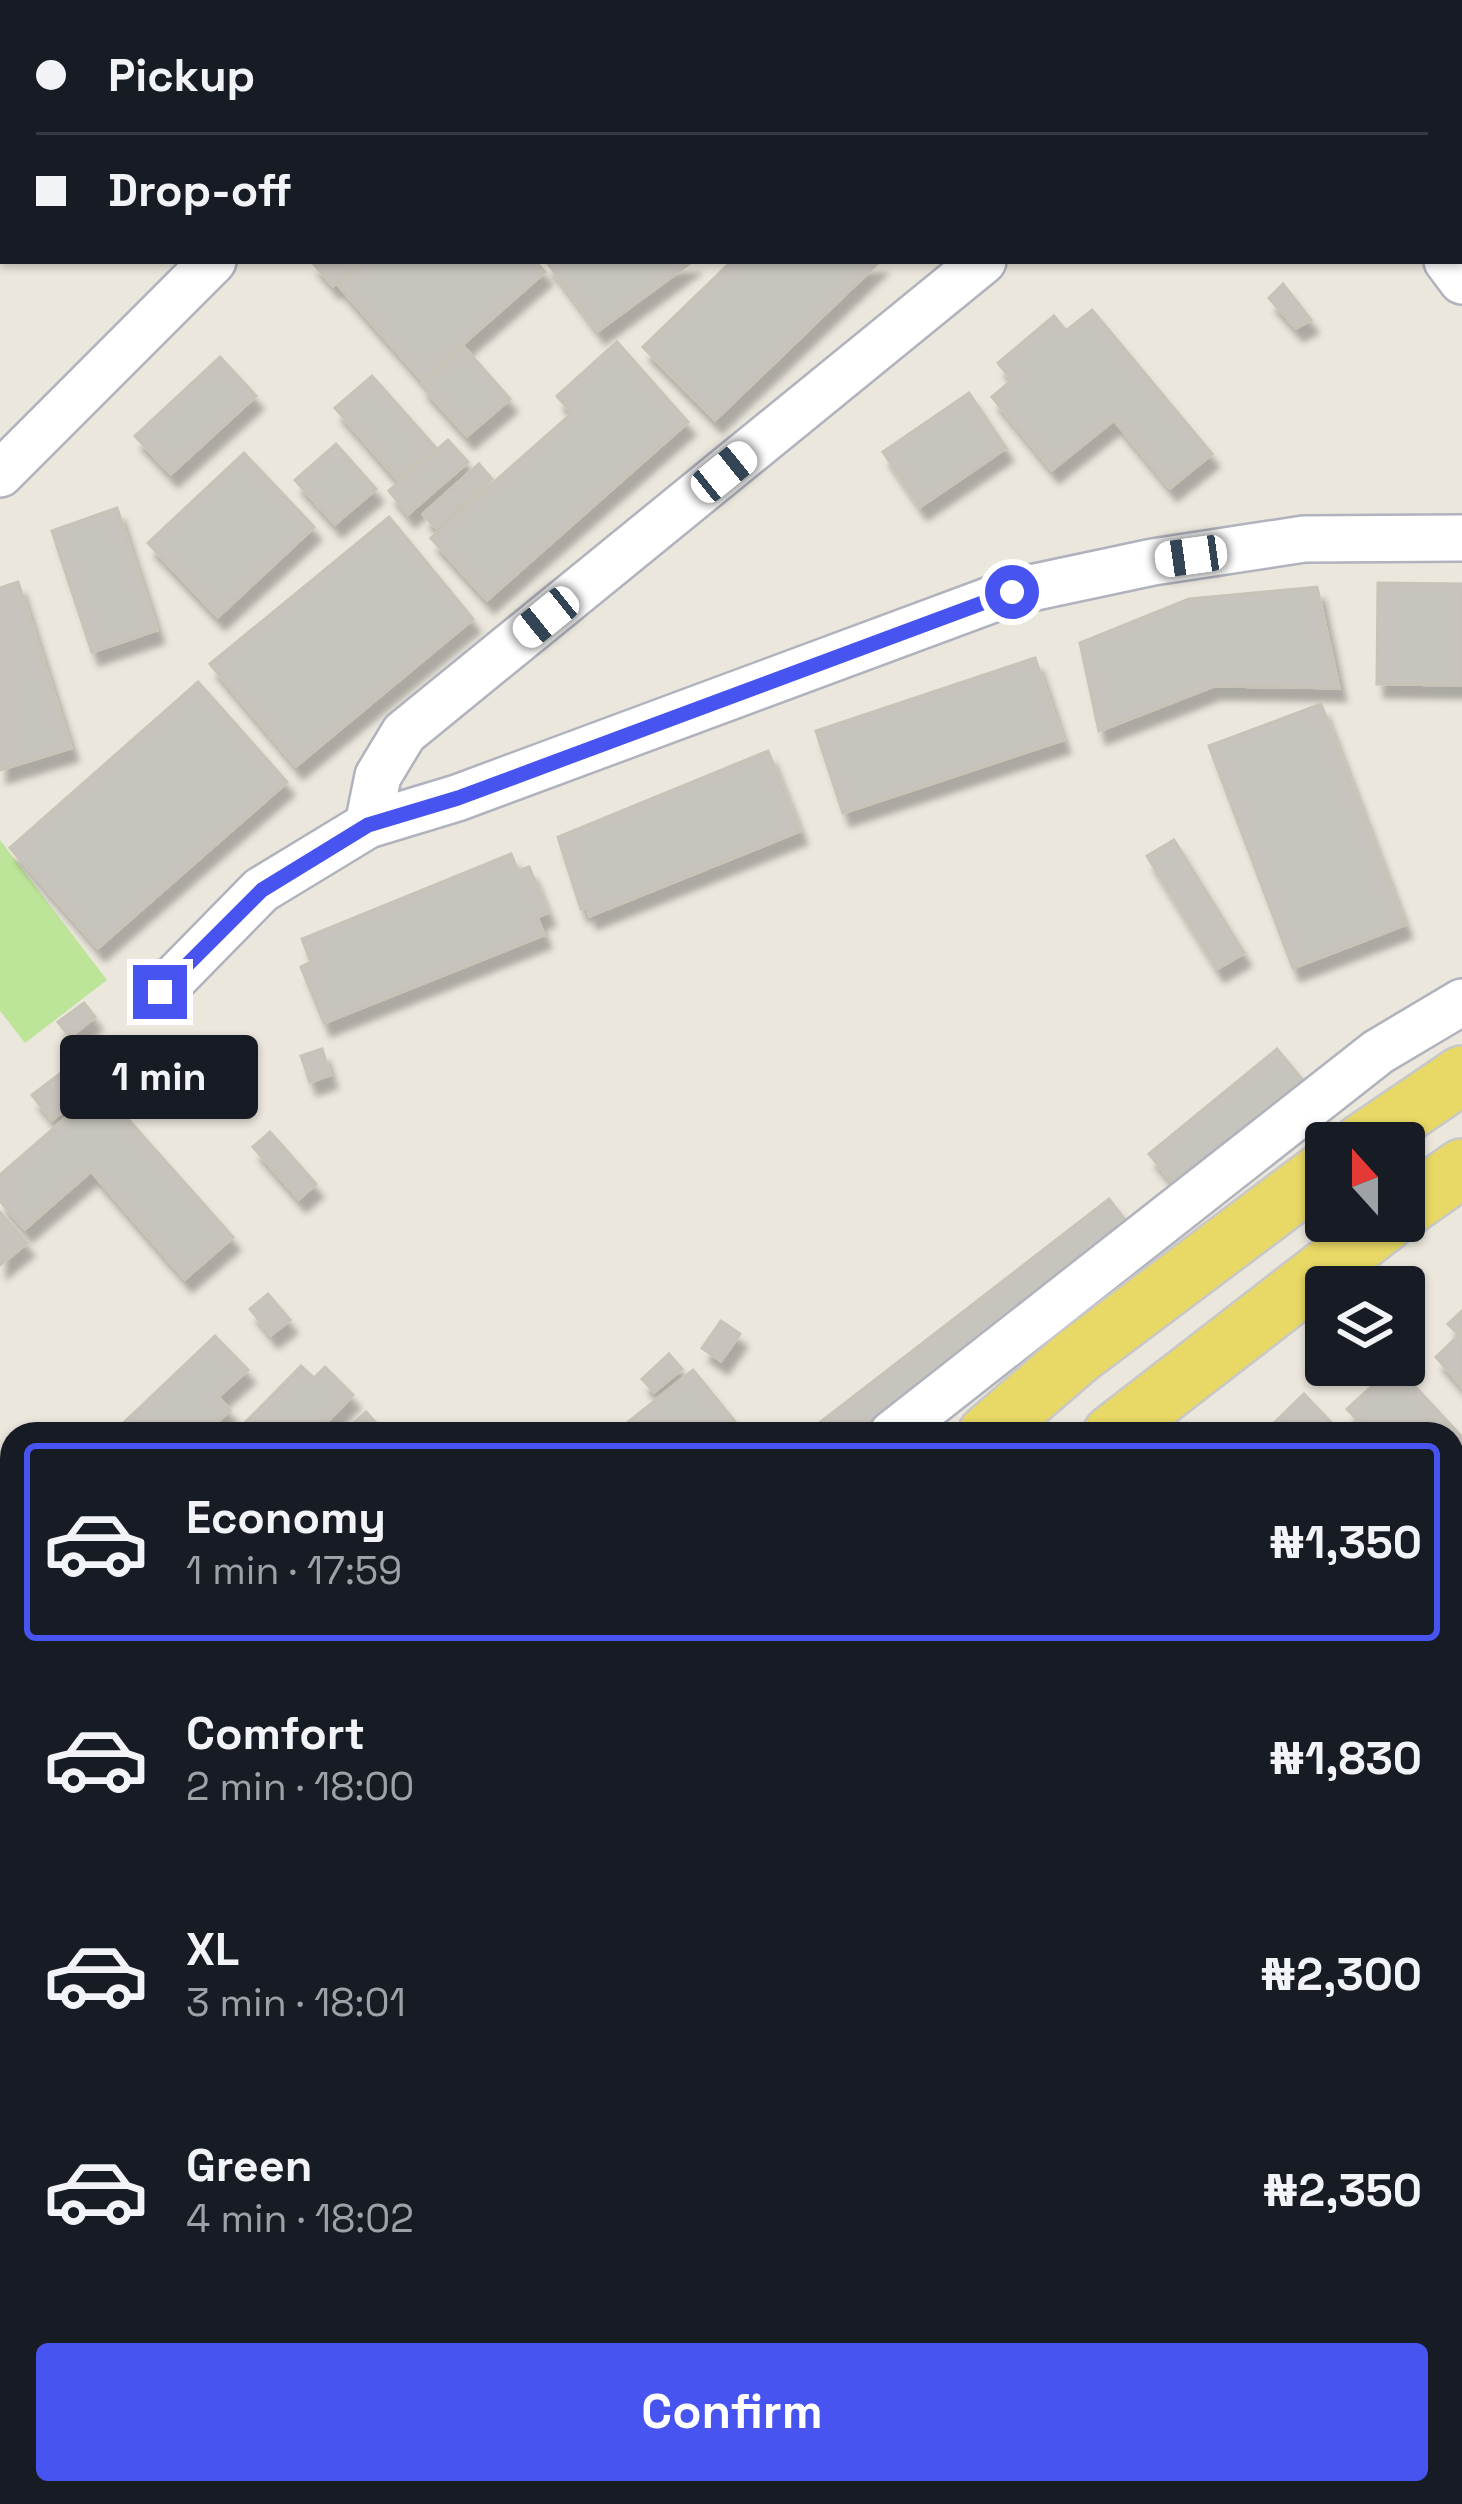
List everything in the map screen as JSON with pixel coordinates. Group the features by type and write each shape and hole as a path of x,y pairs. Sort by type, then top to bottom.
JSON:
{"main road":[{"path":"1393,1122 1462,1075"},
{"path":"1425,1194 1462,1168"},
{"path":"1001,1422 1076,1357 1305,1185"},
{"path":"1128,1422 1361,1242"}],"street":[{"path":"0,473 210,264"},
{"path":"368,825 378,776 404,733 979,264"},
{"path":"160,992 262,890 368,825 458,798 1012,592 1154,562 1304,539 1462,538"},
{"path":"907,1422 1359,1066 1462,1003"}],"green space":[{"path":"0,840 107,980 25,1043 0,1011"}],"building":[{"path":"314,264 359,264 333,286"},
{"path":"362,264 538,264 545,272 422,380 338,285"},
{"path":"548,264 689,264 598,331"},
{"path":"729,264 877,264 715,420 643,347"},
{"path":"1283,284 1311,320 1296,328 1269,298"},
{"path":"1092,310 1212,454 1170,488 1114,420 1052,470 992,397 1012,380 998,363 1054,316 1066,331"},
{"path":"617,342 688,422 487,600 431,538 572,413 557,396"},
{"path":"464,347 510,399 467,436 421,385"},
{"path":"220,357 256,396 171,474 135,436"},
{"path":"372,376 436,448 398,480 335,408"},
{"path":"969,393 1006,448 920,507 883,452"},
{"path":"448,440 468,462 408,514 389,491"},
{"path":"336,444 376,489 335,524 295,480"},
{"path":"244,453 314,527 218,617 148,543"},
{"path":"479,464 492,479 436,528 423,514"},
{"path":"117,508 157,630 92,652 52,531"},
{"path":"389,517 473,619 296,766 210,664"},
{"path":"18,582 71,748 0,770 0,588"},
{"path":"1378,583 1462,584 1462,685 1377,684"},
{"path":"1317,587 1339,688 1214,686 1099,731 1080,643 1189,599"},
{"path":"1035,658 1063,740 843,813 816,731"},
{"path":"198,682 287,782 98,948 10,848"},
{"path":"1321,704 1405,925 1293,968 1209,746"},
{"path":"768,751 800,831 590,916 587,906 581,909 558,837"},
{"path":"1174,840 1244,953 1217,969 1147,856"},
{"path":"511,854 518,871 529,867 548,913 537,917 544,935 324,1023 301,967 311,962 302,939"},
{"path":"84,1003 95,1017 70,1037 58,1022"},
{"path":"322,1049 330,1075 310,1082 301,1056"},
{"path":"1277,1049 1306,1084 1178,1189 1149,1154"},
{"path":"61,1073 80,1098 52,1120 32,1095"},
{"path":"100,1088 233,1237 185,1279 91,1171 25,1229 0,1201 0,1175"},
{"path":"270,1132 316,1184 299,1199 253,1147"},
{"path":"1109,1199 1132,1229 883,1422 821,1422"},
{"path":"0,1212 27,1243 0,1265"},
{"path":"268,1294 290,1320 271,1335 250,1309"},
{"path":"1462,1311 1462,1386 1436,1357 1459,1335 1448,1324"},
{"path":"721,1321 740,1334 721,1361 702,1348"},
{"path":"215,1336 248,1370 218,1397 230,1410 218,1422 125,1422"},
{"path":"669,1354 682,1369 654,1392 642,1379"},
{"path":"301,1366 314,1378 325,1367 353,1395 327,1422 246,1422"},
{"path":"693,1370 735,1422 628,1422"},
{"path":"1372,1386 1415,1386 1448,1422 1359,1422 1347,1409"},
{"path":"1304,1394 1331,1422 1275,1422"},
{"path":"366,1412 375,1422 354,1422"}],"route":[{"path":"160,992 262,890 368,825 458,798 1012,592"}]}
